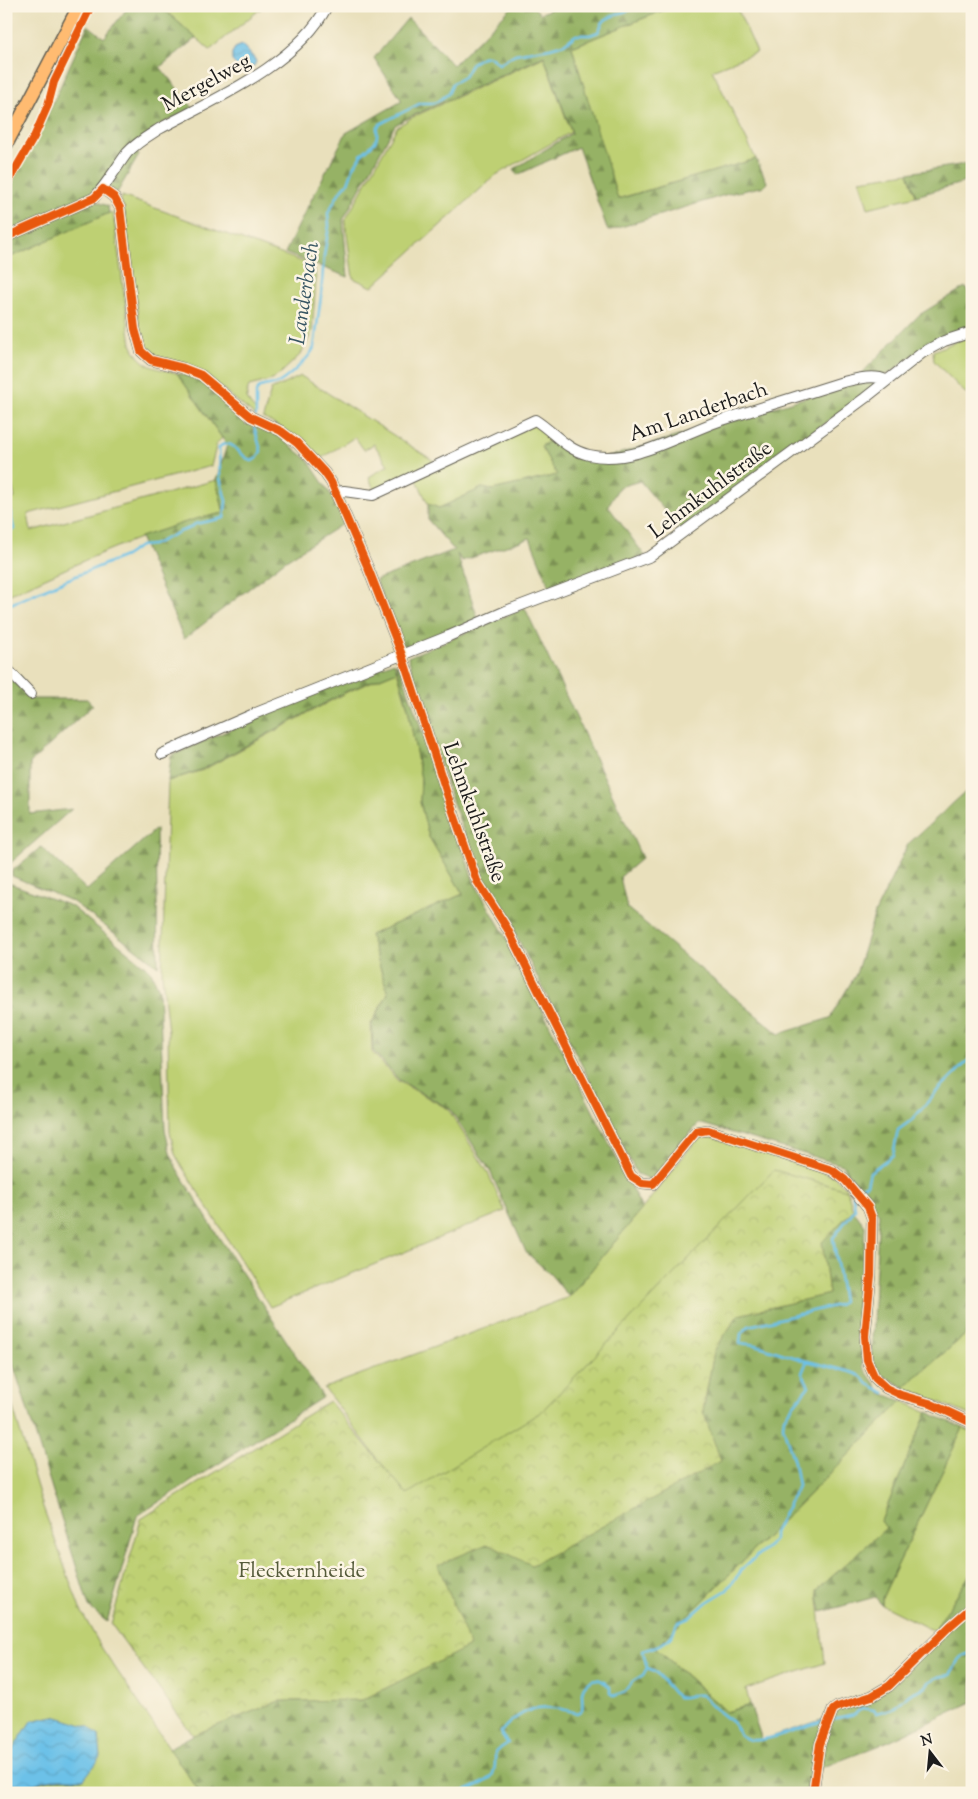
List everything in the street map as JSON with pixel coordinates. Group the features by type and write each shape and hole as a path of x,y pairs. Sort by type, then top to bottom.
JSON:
{"main road":[{"path":"6,145 79,6"}],"street":[{"name":"Mergelweg","path":"103,189 129,152 142,140 269,68 302,40 326,6"},
{"path":"6,237 94,198 103,189"},
{"name":"Lehmkuhlstraße","path":"103,189 114,197 120,208 135,329 141,351 151,360 183,368 201,375 250,417 281,432 297,443 324,472 335,492 368,568 402,655 477,881 507,928 631,1176 642,1184 653,1184 696,1132 708,1130 832,1170 845,1180 868,1207 872,1218 871,1275 865,1336 866,1360 875,1378 886,1388 901,1395 929,1403 972,1423"},
{"name":"Lehmkuhlstraße","path":"162,754 256,713 506,611 651,556 930,348 944,340 972,332"},
{"name":"Am Landerbach","path":"335,492 373,494 535,420 574,450 587,455 602,457 618,456 646,450 718,422 842,382 862,378 883,378 886,380"},
{"path":"6,668 31,694"},
{"path":"813,1793 816,1765 824,1730 831,1714 837,1707 872,1696 889,1686 972,1607"}],"green space":[{"path":"129,6 160,6 196,38 160,67 193,108 158,126 92,195 6,234 6,192 37,138 88,25 104,38"},
{"path":"160,6 264,6 210,50"},
{"path":"513,6 533,6 540,14 557,6 674,6 572,47 618,199 756,159 767,182 765,186 728,194 608,231 578,147 517,175 514,169 572,133 544,56 395,125 343,220 348,277 285,253 346,133 402,101 374,58 408,18 453,65"},
{"path":"674,6 736,6 757,52 712,70 756,159 617,199 572,47"},
{"path":"544,57 571,132 496,175 372,287 353,278 345,221 397,127 413,117"},
{"path":"134,149 139,155 117,193 108,187"},
{"path":"972,163 972,180 916,196 908,173"},
{"path":"908,173 916,196 868,208 860,180"},
{"path":"122,196 314,266 316,280 312,331 301,354 281,373 272,380 249,386 247,397 256,411 255,416 204,373 154,357 145,349 141,340 124,207 121,202"},
{"path":"94,201 108,206 109,213 6,259 6,241"},
{"path":"109,213 113,213 131,344 135,352 144,362 155,368 177,373 222,438 217,443 211,466 28,514 31,531 216,480 224,513 167,528 113,548 6,596 6,500 15,498 6,461 6,259"},
{"path":"965,287 972,298 972,327 943,336 927,344 890,373 883,375 861,374 919,315"},
{"path":"972,335 972,400 934,361 933,351"},
{"path":"177,373 200,379 228,406 278,436 307,459 331,495 344,523 286,560 184,639 140,537 195,519 224,513 216,480 227,445"},
{"path":"301,376 434,461 374,490 369,477 388,465 374,444 364,450 355,437 320,459 283,429 263,418 271,390"},
{"path":"874,381 875,386 682,531 640,481 619,487 608,506 645,556 551,590 530,538 462,561 457,554 478,619 410,648 401,645 376,580 454,550 428,520 428,504 439,508 482,488 492,490 557,475 541,446 551,440 574,452 601,459 854,383"},
{"path":"535,424 551,440 541,447 558,475 492,490 482,488 439,508 428,504 416,478"},
{"path":"525,608 642,858 620,877 627,908 779,1034 830,1018 856,974 875,913 908,844 972,786 972,1329 904,1387 881,1374 871,1359 879,1214 842,1165 699,1123 652,1180 637,1174 511,925 481,879 451,797 408,657"},
{"path":"394,662 397,671 347,691 203,769 168,781 171,756 256,718"},
{"path":"396,663 401,670 474,882 502,930 642,1209 569,1297 551,1275 526,1252 490,1171 450,1109 399,1080 373,1051 372,1024 388,993 370,935 463,894 429,837 420,802 421,779 408,708"},
{"path":"397,671 408,708 421,779 420,802 429,837 463,894 370,935 388,993 371,1024 372,1052 398,1081 448,1109 487,1171 505,1211 270,1307 181,1165 175,1154 170,1132 168,1032 162,974 168,781 203,770 347,692"},
{"path":"6,674 31,699 87,699 93,705 30,763 30,814 72,809 6,867"},
{"path":"156,829 158,966 73,902 12,876 12,871 41,847 87,890"},
{"path":"6,882 71,906 150,970 159,989 165,1129 170,1153 177,1169 218,1236 323,1397 137,1516 107,1622 89,1607 6,1341"},
{"path":"709,1136 834,1176 846,1188 849,1207 452,1556 324,1388 569,1297 698,1138"},
{"name":"Fleckernheide","path":"774,1170 847,1190 853,1210 822,1242 829,1294 738,1315 714,1351 703,1411 721,1461 532,1565 487,1544 438,1565 470,1646 362,1700 279,1701 193,1735 111,1624 141,1519 329,1401 407,1494 541,1412"},
{"path":"853,1210 865,1226 859,1331 863,1367 881,1393 902,1401 656,1648 726,1712 750,1705 762,1740 824,1719 839,1710 874,1699 941,1638 934,1631 972,1571 972,1702 878,1746 810,1772 809,1793 467,1793 465,1791 463,1793 200,1793 169,1748 193,1735 279,1701 362,1700 469,1646 438,1565 487,1543 532,1565 720,1461 703,1411 714,1351 738,1315 829,1294 822,1242"},
{"path":"972,1329 972,1416 904,1387"},
{"path":"6,1385 43,1507 80,1609 101,1647 200,1793 22,1793 38,1784 51,1780 84,1779 13,1749 6,1755"},
{"path":"902,1401 927,1412 881,1521 887,1528 817,1590 825,1663 746,1689 750,1705 727,1712 656,1648"},
{"path":"927,1412 963,1428 882,1598 882,1605 875,1597 821,1612 817,1590 886,1528 881,1521"},
{"path":"963,1428 972,1432 972,1571 934,1631 882,1605 882,1598"}],"water":[{"path":"242,45 255,59 254,66 239,68 232,61 232,53 235,48"},
{"path":"54,1716 89,1727 99,1736 101,1757 84,1779 53,1779 36,1783 22,1793 6,1793 6,1755 13,1749 31,1721"}],"waterway":[{"name":"Landerbach","path":"256,416 256,392 260,387 276,384 286,378 303,362 314,348 329,226 328,213 339,193 348,183 361,155 375,142 377,128 380,124 421,103 434,103 438,101 448,94 453,83 464,77 472,63 482,57 489,56 499,64 515,54 564,44 576,35 590,35 598,32 607,19 639,6"},
{"name":"Landerbach","path":"6,606 125,556 140,546 153,545 195,524 224,518 226,501 220,478 219,447 228,444 236,448 247,459 252,461 257,458 261,451 254,426 255,421"},
{"path":"6,493 14,529 6,531"},
{"path":"858,1189 867,1184 870,1172 893,1155 898,1130 913,1119 937,1091 972,1057"},
{"path":"806,1361 756,1345 740,1343 741,1334 749,1326 838,1305 843,1302 833,1238 855,1209 853,1195"},
{"path":"647,1668 643,1651 666,1641 672,1635 677,1623 689,1618 707,1602 727,1590 744,1567 774,1541 774,1533 798,1486 794,1462 783,1426 784,1417 809,1386 802,1373 807,1361 861,1376 868,1384 885,1393"},
{"path":"893,1386 915,1394"},
{"path":"832,1719 855,1714 862,1708 874,1710 876,1713 892,1709 910,1694 925,1687 930,1681 938,1677 950,1675 959,1659 972,1653"},
{"path":"461,1793 484,1783 492,1776 495,1752 508,1743 501,1732 517,1717 532,1709 541,1708 577,1713 582,1710 583,1690 591,1681 597,1679 602,1681 610,1687 610,1693 614,1696 624,1692 633,1681 643,1675 647,1668 655,1671 677,1697 698,1695 704,1697 735,1725 740,1735 748,1740 767,1739 827,1720"}],"cycle path":[{"path":"6,185 34,137 48,105 54,82 91,6"},
{"path":"6,237 94,198 103,189 114,197 120,208 135,329 141,351 151,360 183,368 201,375 251,417 281,431 297,443 331,482 368,568 402,655 477,881 507,928 631,1176 642,1183 653,1184 696,1132 708,1130 832,1170 845,1180 868,1207 872,1218 871,1275 865,1336 867,1360 875,1378 886,1388 901,1395 929,1403 972,1423"},
{"path":"813,1793 820,1744 833,1710 872,1696 889,1686 972,1607"}]}
